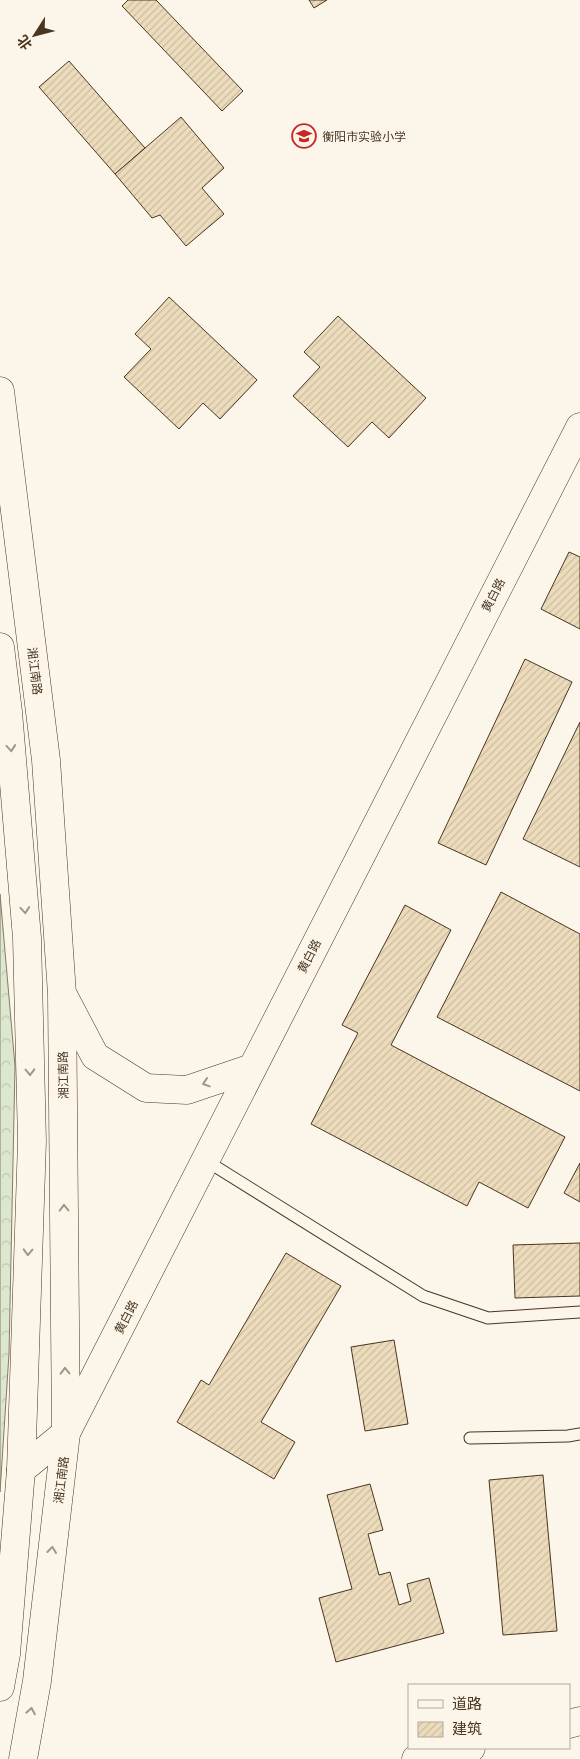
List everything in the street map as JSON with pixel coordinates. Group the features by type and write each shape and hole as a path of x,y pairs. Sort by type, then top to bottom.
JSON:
{"main road":[{"name":"湘江南路","path":"0,391 46,760 62,994 66,1434 37,1682 23,1759"},
{"name":"黄白路","path":"21,1470 66,1434 580,427"},
{"path":"0,647 8,712 28,947 32,1141 21,1470 6,1654 0,1687"},
{"path":"62,994 95,1056 146,1088 187,1090 252,1068"},
{"path":"416,1759 466,1749"}],"lane":[{"path":"205,1160 423,1296 488,1318 580,1312"},
{"path":"470,1438 568,1436 580,1434"}],"green space":[{"path":"0,894 15,1066 9,1354 0,1492"}],"building":[{"path":"128,0 156,0 243,91 222,111 122,6"},
{"path":"309,0 327,0 314,8"},
{"path":"69,61 145,148 115,174 39,87"},
{"path":"181,117 224,168 202,188 224,214 186,246 160,215 152,218 115,174"},
{"path":"169,297 257,380 220,419 203,403 179,429 124,377 151,349 135,334"},
{"path":"338,316 426,398 389,438 372,422 348,447 293,396 320,367 304,352"},
{"path":"569,552 580,557 580,629 541,609"},
{"path":"525,659 572,682 486,865 438,843"},
{"path":"580,722 580,867 523,839"},
{"path":"501,892 580,934 580,1091 437,1017"},
{"path":"405,905 451,930 391,1045 565,1137 528,1208 479,1182 467,1206 311,1124 358,1033 342,1025"},
{"path":"580,1163 580,1202 564,1193"},
{"path":"580,1243 580,1296 515,1298 513,1245"},
{"path":"286,1253 341,1286 261,1422 295,1442 274,1479 177,1422 201,1380 209,1385"},
{"path":"394,1340 408,1424 365,1431 351,1347"},
{"path":"543,1475 557,1631 503,1635 489,1480"},
{"path":"370,1484 383,1530 368,1534 379,1575 390,1572 399,1605 411,1601 407,1584 429,1578 444,1633 336,1662 319,1598 352,1589 327,1495"}],"place":[{"name":"衡阳市实验小学","path":"304,136"}]}
